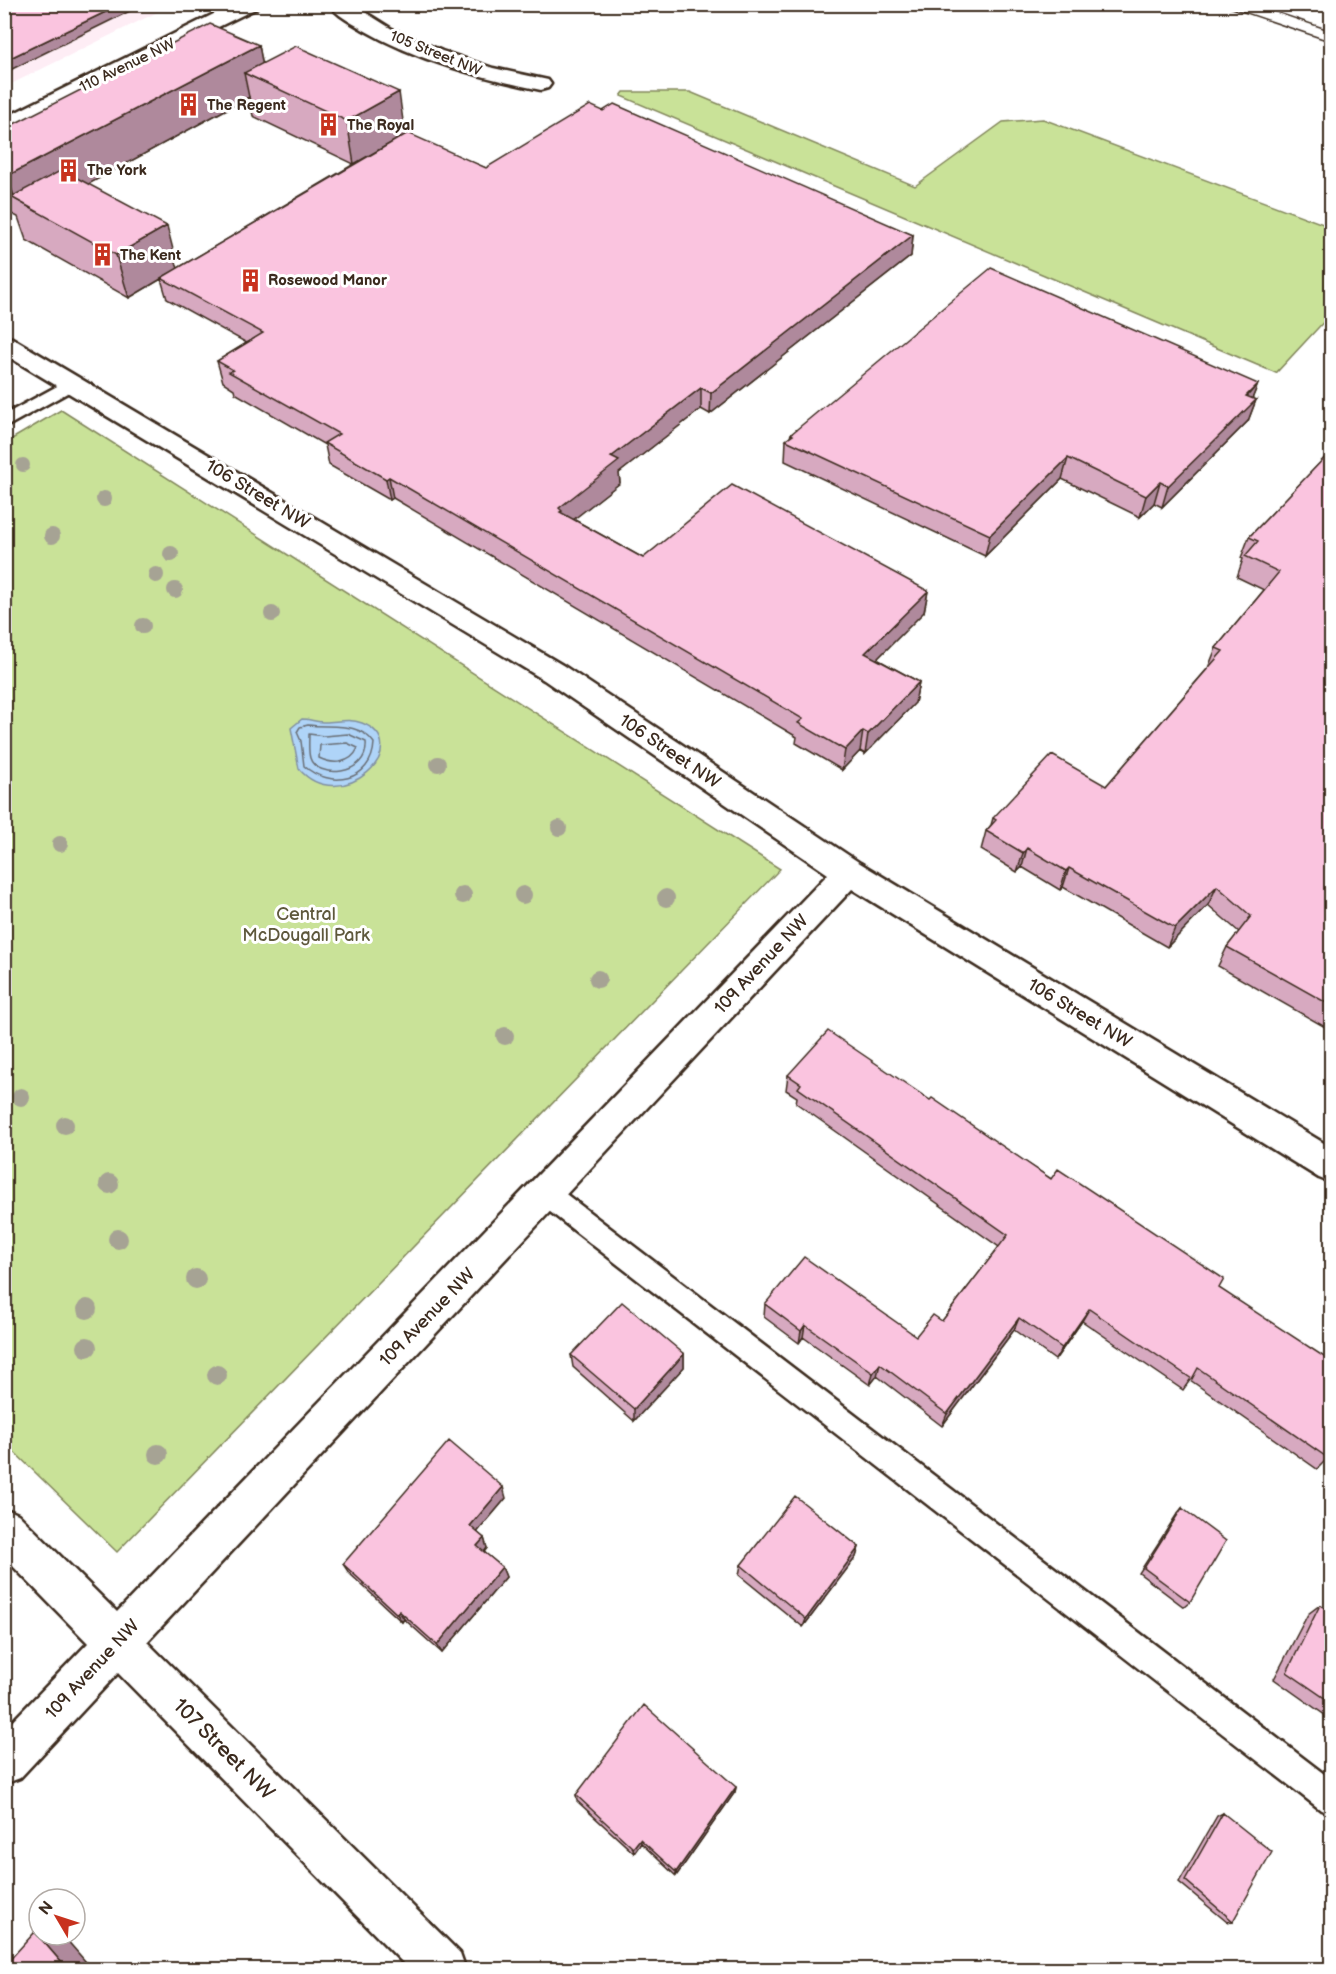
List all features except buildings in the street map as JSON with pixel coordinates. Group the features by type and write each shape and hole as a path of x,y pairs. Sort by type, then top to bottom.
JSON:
{"street":[{"name":"110 Avenue NW","path":"4,126 250,4"},
{"name":"105 Street NW","path":"338,4 366,25 456,63 488,74 541,84"},
{"name":"106 Street NW","path":"4,343 554,673 849,872 1332,1167"},
{"name":"109 Avenue NW","path":"4,1762 849,872"},
{"name":"107 Street NW","path":"4,1528 443,1970"}],"lane":[{"path":"4,423 72,383"},
{"path":"545,1193 1332,1799"}],"shaded area":[{"path":"5,5 172,5 5,87"}],"green space":[{"path":"624,92 690,92 915,186 1003,122 1043,119 1331,227 1331,314 1276,373 621,96"},
{"name":"Central McDougall Park","path":"61,410 780,869 117,1552 5,1443 5,443"}],"water":[{"path":"302,719 362,723 377,733 382,746 378,760 367,773 352,782 334,786 316,782 299,769 291,728"}],"tram line":[{"path":"1220,4 1332,42"},
{"path":"1253,4 1332,31"}],"place":[{"name":"The Regent","path":"189,105"},
{"name":"The Royal","path":"329,125"},
{"name":"The York","path":"69,170"},
{"name":"The Kent","path":"102,255"},
{"name":"Rosewood Manor","path":"250,280"}]}
